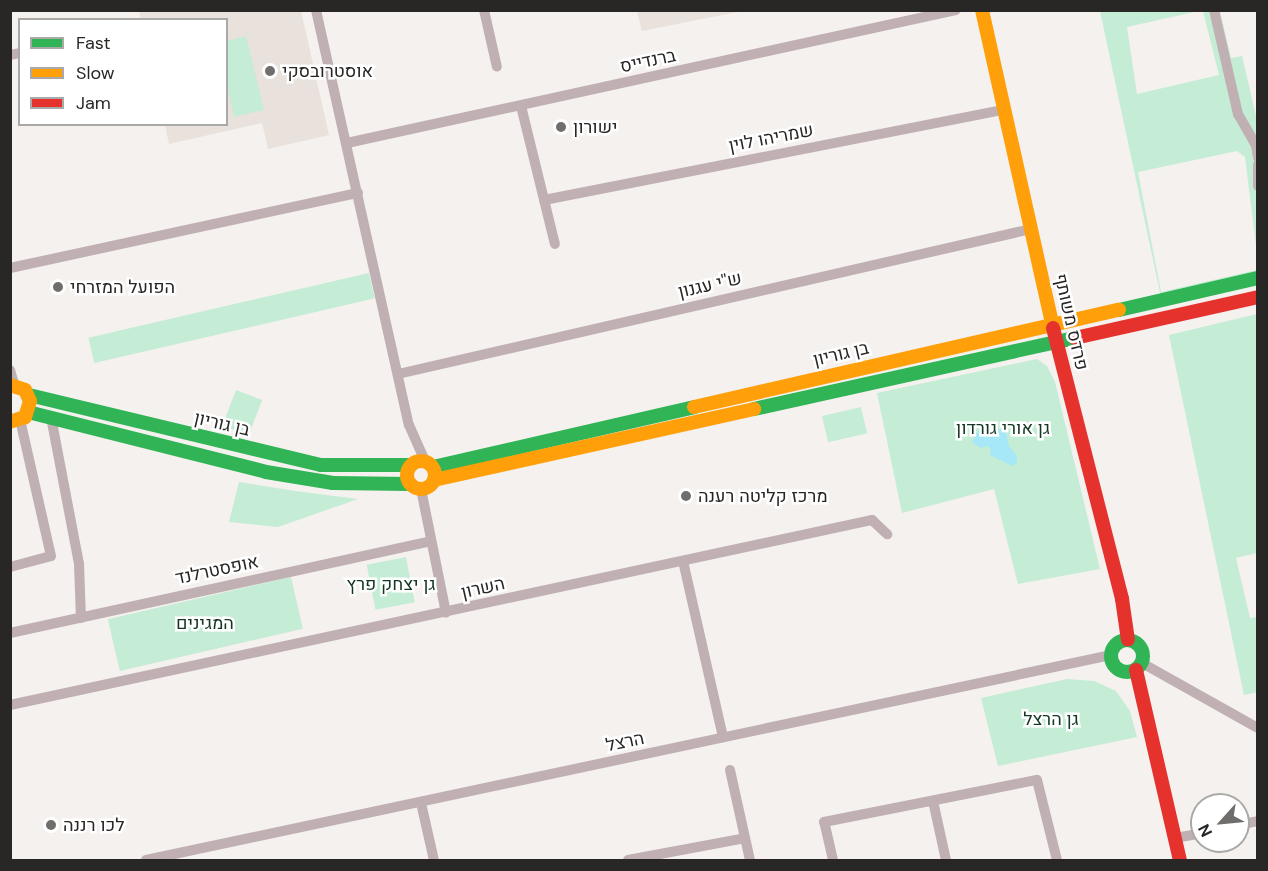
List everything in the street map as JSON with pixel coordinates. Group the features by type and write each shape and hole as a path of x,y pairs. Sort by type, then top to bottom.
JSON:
{"main road":[{"name":"פרדס משותף","path":"982,10 1056,342 1122,599 1128,640"},
{"name":"בן גוריון","path":"426,468 1257,278"},
{"name":"בן גוריון","path":"29,395 321,465 426,468 1056,342 1257,297"},
{"path":"12,384 20,386 29,395 20,418"},
{"name":"בן גוריון","path":"20,418 51,417 266,472 333,483 416,486"},
{"path":"426,468 429,487 416,486 407,473 426,468"},
{"path":"1139,666 1122,671 1114,665 1112,655 1115,646 1128,640 1136,643 1142,650 1139,666 1180,861"}],"street":[{"path":"316,10 409,425 426,468"},
{"path":"484,10 497,67"},
{"name":"ברנדייס","path":"347,144 956,10"},
{"path":"1214,10 1238,114 1257,145 1257,158"},
{"path":"521,106 555,244"},
{"name":"שמריהו לוין","path":"544,200 1004,110"},
{"path":"1257,165 1257,186"},
{"path":"10,268 358,193"},
{"name":"ש''י עגנון","path":"398,374 1030,229"},
{"path":"10,370 12,384"},
{"path":"51,417 79,564 81,618"},
{"path":"10,567 51,556 20,418"},
{"path":"416,486 431,541 446,613"},
{"name":"השרון","path":"10,705 872,520 886,534"},
{"name":"אופסטרלנד","path":"10,633 431,541"},
{"path":"683,561 723,737"},
{"name":"הרצל","path":"147,861 1112,655"},
{"path":"1139,666 1257,728"},
{"path":"730,770 750,861"},
{"path":"833,861 824,822 1037,780 1057,861"},
{"path":"933,801 946,861"},
{"path":"421,802 434,861"},
{"path":"1175,838 1190,835"},
{"path":"628,861 745,838"}],"shaded area":[{"path":"637,10 742,11 642,31"},
{"name":"אוסטרובסקי","path":"139,11 301,11 329,135 268,149 262,123 169,144 165,126 228,126 228,18 141,18"}],"green space":[{"path":"1100,11 1199,11 1127,27 1137,94 1219,75 1203,11 1220,11 1231,58 1242,56 1257,120 1257,254 1245,157 1237,151 1138,172 1161,292 1257,270 1257,274 1161,297"},
{"path":"246,36 264,110 234,117 228,90 228,41"},
{"path":"369,273 375,298 94,363 88,338"},
{"path":"1257,314 1257,553 1236,558 1250,618 1257,617 1258,692 1244,695 1169,335"},
{"name":"גן אורי גורדון","path":"1037,359 1047,366 1055,382 1100,569 1018,584 994,489 902,513 877,393"},
{"path":"236,390 262,400 249,436 222,425"},
{"path":"861,407 867,433 828,442 822,416"},
{"path":"239,482 358,499 278,527 229,522"},
{"name":"גן יצחק פרץ","path":"406,557 415,602 376,610 367,565"},
{"name":"המגינים","path":"291,577 303,629 120,671 108,619"},
{"name":"גן הרצל","path":"1067,679 1094,681 1116,691 1130,711 1137,737 998,766 981,698"}],"water":[{"path":"1001,429 1006,433 1009,446 1017,456 1017,462 1012,466 990,455 991,451 988,446 981,448 972,442 979,430"}],"traffic: fast":[{"path":"1119,310 1258,278"},
{"path":"754,409 1075,338"},
{"path":"29,395 321,465 411,465"},
{"path":"433,467 694,407"},
{"path":"28,412 266,472 333,483 410,484"},
{"path":"1127,640 1138,645 1143,656 1138,667 1127,672 1116,667 1111,656 1116,645 1127,640"}],"traffic: slow":[{"path":"982,10 1053,328"},
{"path":"694,407 1119,310"},
{"path":"10,385 25,390 30,401 25,417 10,422"},
{"path":"434,480 754,409"},
{"path":"421,461 431,465 435,475 431,485 421,489 411,485 407,475 411,465 421,461"}],"traffic: jam":[{"path":"1075,338 1258,297"},
{"path":"1053,328 1122,599 1128,640"},
{"path":"1136,670 1180,860"}],"place":[{"name":"אוסטרובסקי","path":"270,71"},
{"name":"ישורון","path":"561,127"},
{"name":"הפועל המזרחי","path":"58,287"},
{"name":"מרכז קליטה רענה","path":"686,496"},
{"name":"לכו רננה","path":"51,825"}]}
